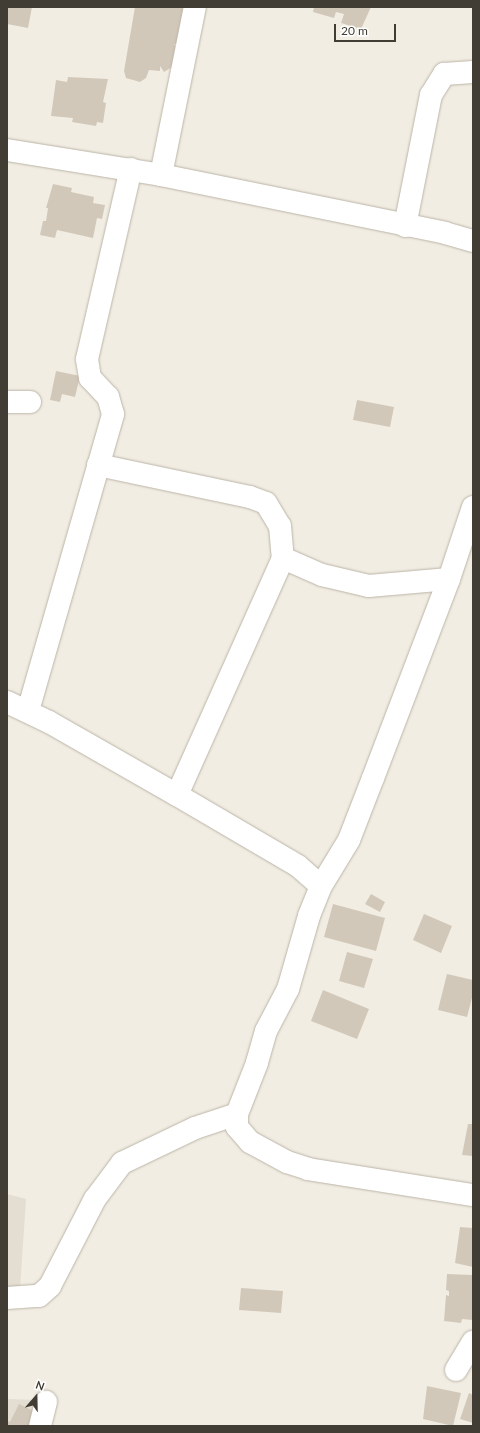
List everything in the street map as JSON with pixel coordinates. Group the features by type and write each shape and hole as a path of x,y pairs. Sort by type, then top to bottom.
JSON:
{"street":[{"path":"161,175 195,7"},
{"path":"405,226 431,95 444,74 473,72"},
{"path":"7,150 131,169 473,241"},
{"path":"28,712 113,414 108,396 90,378 87,359 131,169"},
{"path":"7,402 30,402"},
{"path":"98,465 250,497 266,502 280,526 283,558 177,795"},
{"path":"473,507 450,579 349,840 321,886 309,916 288,989 266,1031 257,1063 237,1114 238,1127 250,1142 287,1162 308,1169 473,1195"},
{"path":"283,558 322,575 370,586 450,579"},
{"path":"7,702 28,712 177,795 298,866 321,886"},
{"path":"7,1298 39,1296 50,1286 95,1199 122,1163 195,1128 237,1114"},
{"path":"456,1370 473,1342"},
{"path":"40,1426 46,1402"}],"shaded area":[{"path":"7,1194 26,1199 19,1305 7,1308"},
{"path":"7,1399 39,1400 33,1426 7,1426"}],"building":[{"path":"7,7 32,7 28,28 7,24"},
{"path":"135,7 180,7 189,12 180,43 174,44 182,61 164,72 160,66 160,71 149,70 146,78 140,82 126,78 124,71"},
{"path":"314,7 371,7 361,29 341,23 344,14 336,12 334,18 313,12"},
{"path":"68,77 108,79 103,102 106,103 103,123 97,122 96,126 72,122 73,118 51,116 56,80 67,82"},
{"path":"53,184 72,188 71,192 94,197 93,203 105,205 102,219 97,218 93,238 57,230 55,238 40,235 43,221 46,221 48,208 46,208"},
{"path":"56,371 80,376 75,397 62,394 60,402 50,400"},
{"path":"357,400 394,407 390,427 353,420"},
{"path":"371,894 385,902 380,912 365,904"},
{"path":"333,904 385,918 376,951 324,937"},
{"path":"424,914 452,926 441,953 413,940"},
{"path":"347,952 373,959 364,988 339,981"},
{"path":"447,974 473,980 473,994 467,1017 438,1010"},
{"path":"323,990 369,1009 357,1039 311,1021"},
{"path":"468,1124 473,1124 473,1156 462,1155"},
{"path":"460,1227 473,1228 473,1267 455,1263"},
{"path":"447,1274 473,1275 473,1320 462,1319 461,1323 444,1321 446,1295 449,1296 449,1291 446,1290"},
{"path":"241,1288 283,1291 281,1313 239,1310"},
{"path":"427,1386 461,1393 453,1426 423,1419"},
{"path":"469,1393 473,1395 473,1423 460,1419"},
{"path":"19,1404 40,1414 34,1426 7,1426 7,1421 10,1422"}]}
